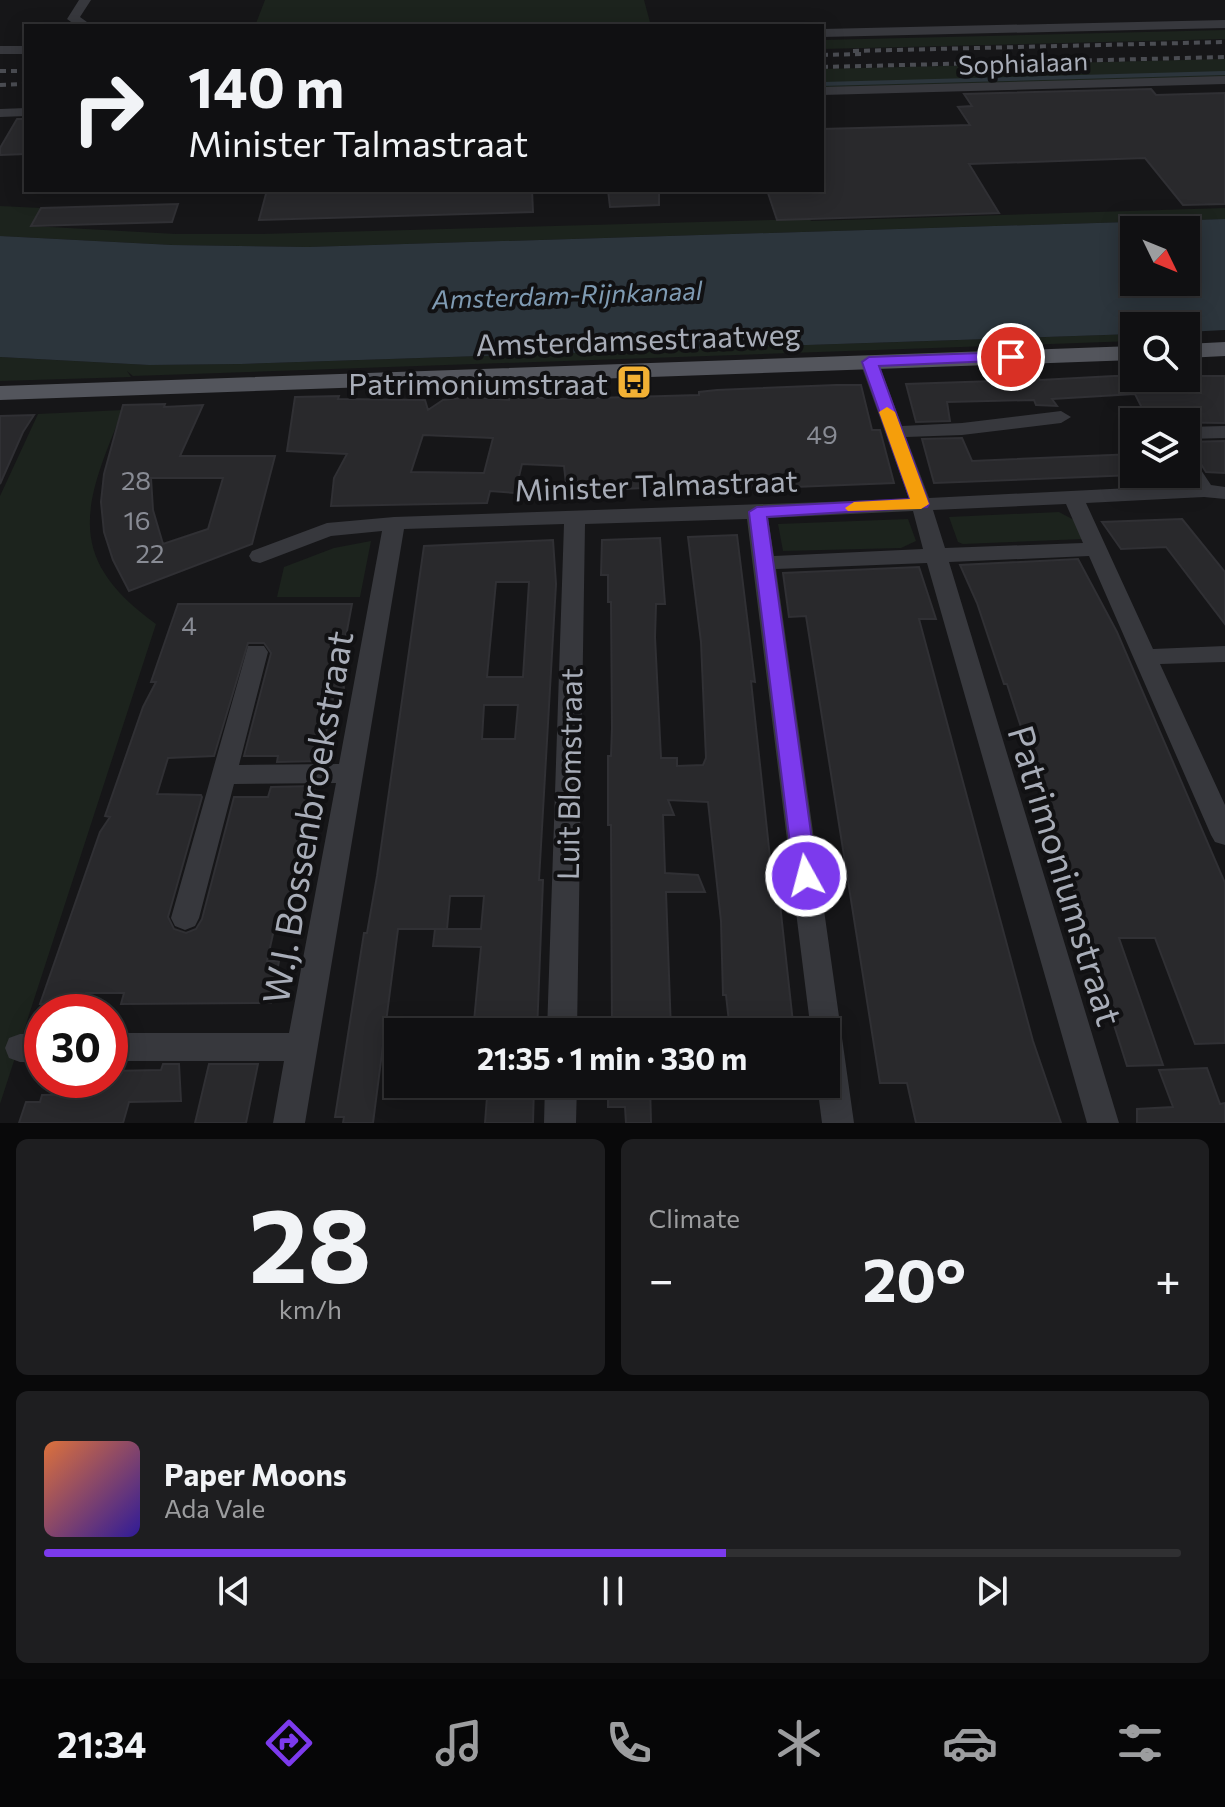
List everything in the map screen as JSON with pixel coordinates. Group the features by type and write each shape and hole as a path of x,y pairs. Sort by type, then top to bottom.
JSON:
{"main road":[{"path":"1200,350 1225,349"},
{"name":"Amsterdamsestraatweg","path":"0,393 1120,353"}],"street":[{"path":"71,23 85,0"},
{"path":"824,33 1225,24"},
{"path":"0,50 24,50"},
{"name":"Sophialaan","path":"824,91 1225,80"},
{"path":"0,113 24,112"},
{"path":"869,362 921,504 934,555"},
{"path":"894,432 962,429 1061,417"},
{"path":"1200,433 1225,432"},
{"path":"1200,477 1214,492"},
{"name":"Minister Talmastraat","path":"260,556 327,530 394,523 757,512 1214,492"},
{"path":"1073,496 1094,549 1225,835"},
{"path":"757,512 824,1018"},
{"name":"Luit Blomstraat","path":"562,1018 575,517"},
{"name":"W.J. Bossenbroekstraat","path":"289,1123 394,523"},
{"path":"765,563 1094,549"},
{"name":"Patrimoniumstraat","path":"934,555 1103,1123"},
{"path":"185,918 256,652"},
{"path":"1144,657 1225,654"},
{"path":"223,775 350,773"},
{"path":"128,1047 301,1047"},
{"path":"560,1123 561,1098"},
{"path":"835,1098 838,1123"}],"shaded area":[{"path":"265,0 644,0 650,24 256,24"},
{"path":"1225,30 1225,39 824,49 824,40"},
{"path":"1225,59 1225,77 824,88 824,69"},
{"path":"0,206 41,208 32,226 176,234 811,221 1225,208 1225,219 1120,216 1120,222 308,247 172,245 0,236"},
{"path":"1120,334 1120,341 133,376 127,371 131,377 0,381 0,357 149,365"},
{"path":"123,410 98,475 90,528 95,553 106,576 127,600 156,624 36,994 24,994 24,1030 0,1104 0,496 38,414"},
{"path":"1059,512 1074,520 1083,539 963,544 958,542 949,517"},
{"path":"908,519 916,541 901,548 783,551 778,524"},
{"path":"371,541 360,597 277,597 284,567 334,548"}],"water":[{"path":"1225,71 1225,75 824,86 824,82"},
{"name":"Amsterdam-Rijnkanaal","path":"1225,219 1225,330 1200,331 1200,312 1120,312 1120,334 241,364 149,365 0,357 0,236 172,245 308,247 1120,222 1120,296 1200,296 1200,220"}],"building":[{"path":"1151,89 1156,95 1225,93 1225,204 1183,205 1145,158 969,164 999,213 777,220 768,192 824,192 824,129 970,125 958,107 972,106 964,94"},
{"path":"17,119 24,119 24,154 0,155 0,148"},
{"path":"266,192 532,192 533,212 259,220"},
{"path":"608,192 659,192 659,205 610,207"},
{"path":"178,204 172,222 31,226 41,208"},
{"path":"1020,367 1032,367 1040,380 1120,376 1120,392 1200,392 1200,376 1225,376 1225,423 1200,423 1200,408 1142,408 1135,394 1052,399 1057,406 1036,405 1034,400 947,402 950,421 916,422 906,384 1025,380"},
{"path":"861,385 872,430 880,430 894,483 669,492 668,487 573,491 572,484 566,484 564,466 522,464 515,493 490,491 487,503 331,506 334,478 347,454 287,451 295,397 425,400 428,410 443,400 470,397 561,399 699,395 699,392","holes":["423,435 493,438 484,473 411,472"]},
{"path":"123,405 203,405 180,456 275,456 252,544 129,591 113,560 104,532 101,502 104,474","holes":["151,478 223,478 208,529 163,544 153,510"]},
{"path":"34,415 23,432 0,484 0,416"},
{"path":"962,438 972,461 1120,455 1120,476 934,483 922,439"},
{"path":"1225,441 1225,473 1206,472 1200,462 1200,442"},
{"path":"1182,519 1225,572 1225,624 1166,547 1121,549 1102,522"},
{"path":"737,535 755,682 751,681 775,904 780,904 792,1018 729,1018 726,995 723,995 721,921 708,802 668,800 674,815 663,815 665,873 698,875 705,892 666,892 671,1018 612,1018 611,825 608,825 608,756 611,756 612,728 611,602 608,602 608,575 601,575 602,540 660,538 665,604 656,604 655,637 661,758 677,758 677,766 703,765 706,758 701,642 688,537"},
{"path":"553,540 556,584 539,880 543,880 538,1018 474,1018 481,947 433,946 435,929 398,929 387,1018 384,1018 373,1123 343,1123 344,1117 335,1117 364,933 367,933 377,876 424,546","holes":["496,582 529,582 523,677 487,677","484,705 518,705 515,739 482,739","450,896 484,896 481,929 447,929"]},
{"path":"1078,559 1117,632 1225,883 1225,1043 1195,1044 1155,938 1119,938 1163,1065 1127,1066 1088,943 1091,943 1007,684 1004,684 977,603 960,565"},
{"path":"919,567 936,619 919,619 1033,1041 1061,1123 916,1123 907,1083 880,1083 806,616 789,617 783,573"},
{"path":"178,604 352,604 340,668 344,688 334,694 320,761 277,762 278,756 244,756 271,653 264,643 248,643 214,756 168,758 157,794 202,797 168,917 174,929 186,933 196,929 202,919 234,797 268,797 271,787 315,786 293,887 296,887 285,925 275,925 267,961 279,961 271,1003 128,1004 128,994 124,993 43,994 100,832 110,817 105,816 143,707 156,682 151,682"},
{"path":"163,1064 179,1064 181,1101 129,1102 123,1123 19,1123 26,1102 40,1102 41,1098 128,1098 128,1071 161,1070"},
{"path":"209,1064 258,1064 246,1123 195,1123"},
{"path":"1207,1068 1220,1104 1225,1103 1225,1123 1137,1123 1137,1109 1173,1107 1159,1070"},
{"path":"487,1098 534,1098 533,1123 485,1123"},
{"path":"608,1098 650,1098 651,1123 626,1123 625,1107 608,1107"}],"railway":[{"path":"853,51 1225,42"},
{"path":"824,55 865,54"},
{"path":"824,67 1225,57"},
{"path":"0,71 24,71"},
{"path":"0,85 24,84"}],"slow traffic":[{"path":"854,508 921,504 887,412"}],"place":[{"name":"Patrimoniumstraat","path":"634,382"}],"route":[{"path":"806,876 757,512 921,504 869,362 1011,357"}]}
